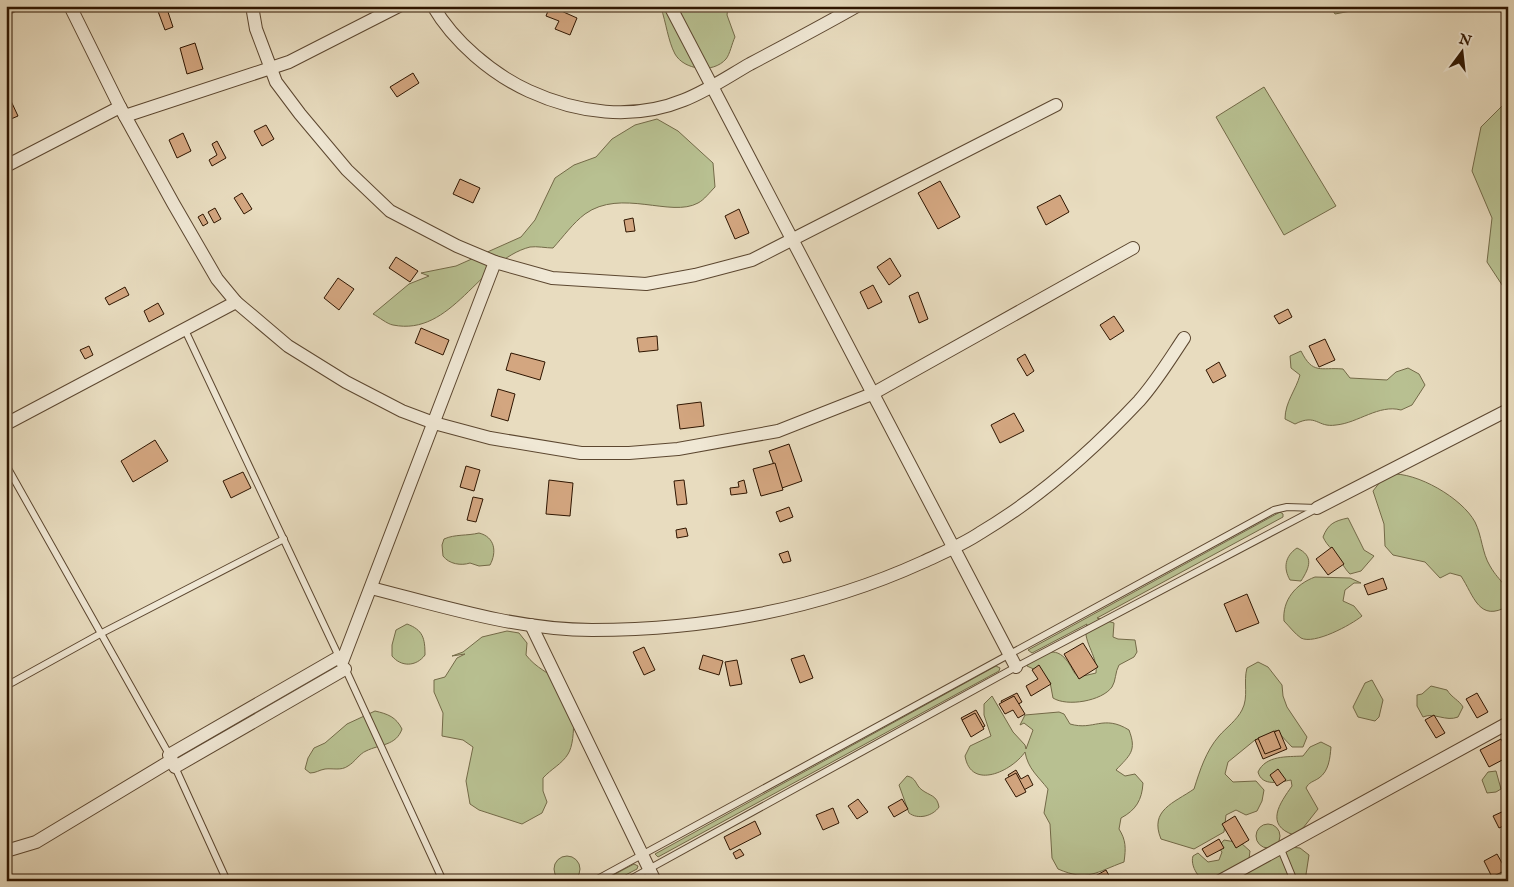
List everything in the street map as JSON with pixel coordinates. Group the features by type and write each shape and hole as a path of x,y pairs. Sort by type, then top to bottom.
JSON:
{"street":[{"path":"6,9 12,6"},
{"path":"70,6 123,112 217,279 236,302 288,346 346,382 402,411 434,423 490,438 581,453 686,448 778,431 872,394 1133,248"},
{"path":"252,6 256,29 276,82 300,114 348,170 390,211 457,246 495,262 552,278 646,284 695,275 752,260 1056,105"},
{"path":"6,166 123,112 271,70 399,6"},
{"path":"433,6 464,44 513,84 544,98 573,107 603,112 629,112 684,100 857,6"},
{"path":"670,6 1016,667"},
{"path":"6,851 36,842 342,662 495,262"},
{"path":"6,424 236,302"},
{"path":"371,588 461,611 532,625 590,630 671,626 767,613 826,599 885,579 954,548 981,533 1054,482 1140,400 1184,338"},
{"path":"1317,508 1508,410"},
{"path":"532,625 655,881"},
{"path":"1220,881 1508,723"}],"lane":[{"path":"185,330 443,881"},
{"path":"6,464 172,761 228,881"},
{"path":"594,881 1274,510 1287,507 1317,508"},
{"path":"627,881 711,833 1016,667 1317,508"},
{"path":"6,686 100,634 284,540"},
{"path":"1280,847 1294,881"}],"green space":[{"path":"666,6 728,6 727,15 735,37 726,59 714,67 699,68 685,64 679,59 671,43 661,8 663,11"},
{"path":"1330,6 1377,6 1335,14"},
{"path":"1264,87 1336,206 1284,235 1216,117"},
{"path":"1508,100 1508,294 1487,262 1492,218 1472,171 1481,127"},
{"path":"657,119 678,131 713,163 715,187 700,202 687,207 614,203 599,207 585,214 553,248 530,247 512,255 495,266 449,309 432,320 414,326 393,325 373,314 409,284 429,276 421,273 456,266 521,237 535,220 555,178 574,165 596,157 612,139 635,125"},
{"path":"1301,351 1305,359 1313,367 1343,369 1350,378 1387,380 1396,372 1408,368 1419,374 1425,385 1412,405 1401,410 1385,410 1344,424 1325,425 1308,420 1295,424 1285,419 1285,413 1300,375 1291,368 1290,356"},
{"path":"1390,474 1413,477 1438,488 1469,513 1477,527 1487,561 1505,587 1508,606 1490,611 1484,609 1478,605 1461,576 1450,573 1440,578 1425,562 1393,555 1385,546 1384,524 1373,491"},
{"path":"1280,512 1283,514 1283,517 1097,618 1114,623 1113,637 1135,640 1137,652 1134,657 1119,665 1112,687 1101,696 1084,701 1059,701 1053,698 1050,682 1042,673 1027,666 1029,661 1040,655 1056,652 1065,658 1079,677 1096,673 1095,660 1086,636 1087,624 1032,653 1028,650"},
{"path":"1348,518 1364,550 1374,556 1361,571 1350,574 1323,537 1332,524"},
{"path":"479,533 488,538 493,546 494,550 490,565 455,564 443,556 442,545 444,539 452,536"},
{"path":"1297,548 1306,555 1309,562 1307,571 1301,581 1290,580 1286,571 1286,562"},
{"path":"1315,577 1350,578 1361,583 1354,583 1345,590 1343,601 1354,606 1362,616 1332,633 1314,639 1301,638 1284,621 1285,606 1296,588"},
{"path":"407,624 417,629 422,635 425,655 417,662 404,664 392,656 392,645 396,630"},
{"path":"507,631 519,633 527,643 526,655 530,660 562,683 570,697 573,717 573,739 568,754 563,761 543,778 543,791 547,802 542,813 522,824 479,810 470,804 466,781 473,747 463,740 442,736 443,713 434,692 434,680 445,677 457,658 465,654 452,656 463,652 482,637"},
{"path":"1258,662 1268,667 1282,685 1287,707 1307,737 1303,747 1292,747 1276,730 1267,736 1255,740 1228,762 1225,774 1233,782 1256,781 1264,790 1262,801 1257,811 1246,815 1236,810 1226,815 1224,832 1194,849 1161,839 1158,821 1161,814 1172,803 1194,789 1210,748 1240,714 1245,700 1247,668"},
{"path":"996,666 1000,668 999,671 658,857 655,854"},
{"path":"1372,680 1383,700 1379,717 1375,721 1358,717 1353,707 1365,683"},
{"path":"1431,686 1447,690 1463,707 1458,717 1423,717 1417,706 1417,695 1422,694"},
{"path":"992,696 1013,732 1025,745 1026,749 1033,730 1024,723 1020,725 1025,715 1059,712 1064,714 1070,724 1086,726 1112,723 1129,730 1132,743 1131,752 1116,770 1125,776 1135,774 1143,783 1137,804 1131,812 1121,818 1119,829 1125,844 1124,862 1099,872 1085,875 1068,873 1058,869 1052,858 1050,824 1044,813 1048,789 1031,768 1025,752 1011,766 992,774 983,775 975,773 969,767 965,756 970,746 991,736 984,715 984,704"},
{"path":"375,711 384,713 400,725 402,729 396,739 364,752 345,768 325,769 314,773 310,773 305,769 308,758 314,748 325,743 347,724"},
{"path":"1321,742 1331,747 1328,764 1325,772 1306,788 1318,809 1303,828 1294,835 1279,826 1277,820 1279,806 1292,786 1291,780 1267,782 1260,777 1258,772 1266,762 1284,757 1303,756 1310,747"},
{"path":"1496,771 1501,789 1496,792 1487,793 1482,780 1488,772"},
{"path":"907,776 913,778 920,788 937,800 939,807 933,813 921,817 909,813 899,785"},
{"path":"1268,824 1273,825 1279,831 1279,841 1273,847 1268,848 1263,847 1257,841 1256,836 1257,831 1263,825"},
{"path":"1224,840 1241,843 1250,851 1249,859 1231,871 1217,877 1210,879 1198,875 1193,866 1193,856 1198,853 1208,862 1219,860 1222,852 1218,847"},
{"path":"1288,847 1300,848 1309,855 1305,881 1229,881"},
{"path":"567,856 576,860 580,869 576,878 567,882 558,878 554,869 558,860"},
{"path":"634,864 638,866 637,869 614,881 602,881"}],"building":[{"path":"156,6 182,6 168,12 173,27 165,30"},
{"path":"550,6 577,18 570,35 555,29 559,21 546,16"},
{"path":"195,43 203,69 187,74 180,48"},
{"path":"413,73 419,83 397,97 390,87"},
{"path":"11,101 18,116 11,119 6,112 6,103"},
{"path":"266,125 274,139 262,146 254,131"},
{"path":"183,133 191,151 177,158 169,140"},
{"path":"217,141 226,158 212,166 209,160 217,155 212,144"},
{"path":"460,179 480,188 473,203 453,194"},
{"path":"940,181 960,217 938,229 918,193"},
{"path":"242,193 252,209 244,214 234,198"},
{"path":"1060,195 1069,212 1046,225 1037,207"},
{"path":"215,208 221,219 214,223 208,212"},
{"path":"739,209 749,233 735,239 725,216"},
{"path":"203,214 208,223 203,226 198,217"},
{"path":"633,218 635,231 626,232 624,220"},
{"path":"396,257 418,271 410,282 389,268"},
{"path":"890,258 901,276 889,285 877,267"},
{"path":"338,278 354,289 339,310 324,298"},
{"path":"873,285 882,302 868,309 860,292"},
{"path":"125,287 129,295 109,305 105,298"},
{"path":"918,292 928,319 919,323 909,296"},
{"path":"158,303 164,314 149,322 144,311"},
{"path":"1288,309 1292,317 1279,324 1274,316"},
{"path":"1114,316 1124,331 1110,340 1100,325"},
{"path":"421,328 449,340 443,355 415,343"},
{"path":"657,336 658,350 639,352 637,338"},
{"path":"1325,339 1335,360 1319,367 1309,346"},
{"path":"89,346 93,355 85,359 80,350"},
{"path":"511,353 545,362 540,380 506,370"},
{"path":"1025,354 1034,371 1027,376 1017,359"},
{"path":"1219,362 1226,376 1213,383 1206,370"},
{"path":"498,389 515,394 508,421 491,416"},
{"path":"701,402 704,426 680,429 677,405"},
{"path":"1014,413 1024,431 1000,443 991,425"},
{"path":"155,440 168,461 133,482 121,461"},
{"path":"789,444 802,481 782,488 769,451"},
{"path":"775,463 783,490 761,496 753,469"},
{"path":"466,466 480,470 474,491 460,487"},
{"path":"243,472 251,488 231,498 223,481"},
{"path":"549,480 573,483 570,516 546,514"},
{"path":"684,480 687,504 677,505 674,481"},
{"path":"744,480 747,493 731,495 730,488 739,487 738,482"},
{"path":"473,497 483,499 476,522 467,520"},
{"path":"789,507 793,517 780,522 776,512"},
{"path":"686,528 688,536 677,538 676,530"},
{"path":"1332,547 1344,564 1328,575 1316,559"},
{"path":"788,551 791,561 783,563 779,554"},
{"path":"1383,578 1387,589 1368,595 1364,585"},
{"path":"1247,594 1259,623 1236,632 1224,604"},
{"path":"1083,643 1098,667 1079,679 1064,654"},
{"path":"644,647 655,670 644,675 633,652"},
{"path":"703,655 723,661 719,675 699,669"},
{"path":"804,655 813,678 800,683 791,659"},
{"path":"737,660 742,684 730,686 725,662"},
{"path":"1039,665 1051,684 1031,696 1026,686 1038,679 1032,670"},
{"path":"1017,693 1022,702 1006,711 1001,701"},
{"path":"1477,693 1488,712 1477,718 1466,699"},
{"path":"1014,696 1025,714 1018,718 1013,710 1005,714 999,704"},
{"path":"976,710 985,726 971,734 961,718"},
{"path":"975,713 984,729 971,737 962,720"},
{"path":"1434,715 1445,733 1436,738 1425,720"},
{"path":"1279,730 1287,749 1263,759 1255,740"},
{"path":"1274,731 1281,748 1265,754 1258,738"},
{"path":"1501,739 1508,752 1508,757 1489,767 1480,750"},
{"path":"1278,769 1286,780 1277,786 1270,775"},
{"path":"1016,770 1021,779 1028,775 1033,785 1018,793 1008,775"},
{"path":"1016,773 1026,792 1016,797 1005,779"},
{"path":"858,799 868,812 857,819 848,806"},
{"path":"902,799 908,809 894,817 888,807"},
{"path":"833,808 839,823 823,830 816,815"},
{"path":"1504,811 1508,824 1499,828 1493,816"},
{"path":"1235,816 1249,840 1236,848 1222,824"},
{"path":"755,821 761,834 730,850 724,837"},
{"path":"1219,839 1224,848 1207,857 1202,849"},
{"path":"740,849 744,855 736,859 733,853"},
{"path":"1497,854 1506,870 1492,877 1484,861"},
{"path":"1106,870 1112,881 1088,881 1088,880"}]}
